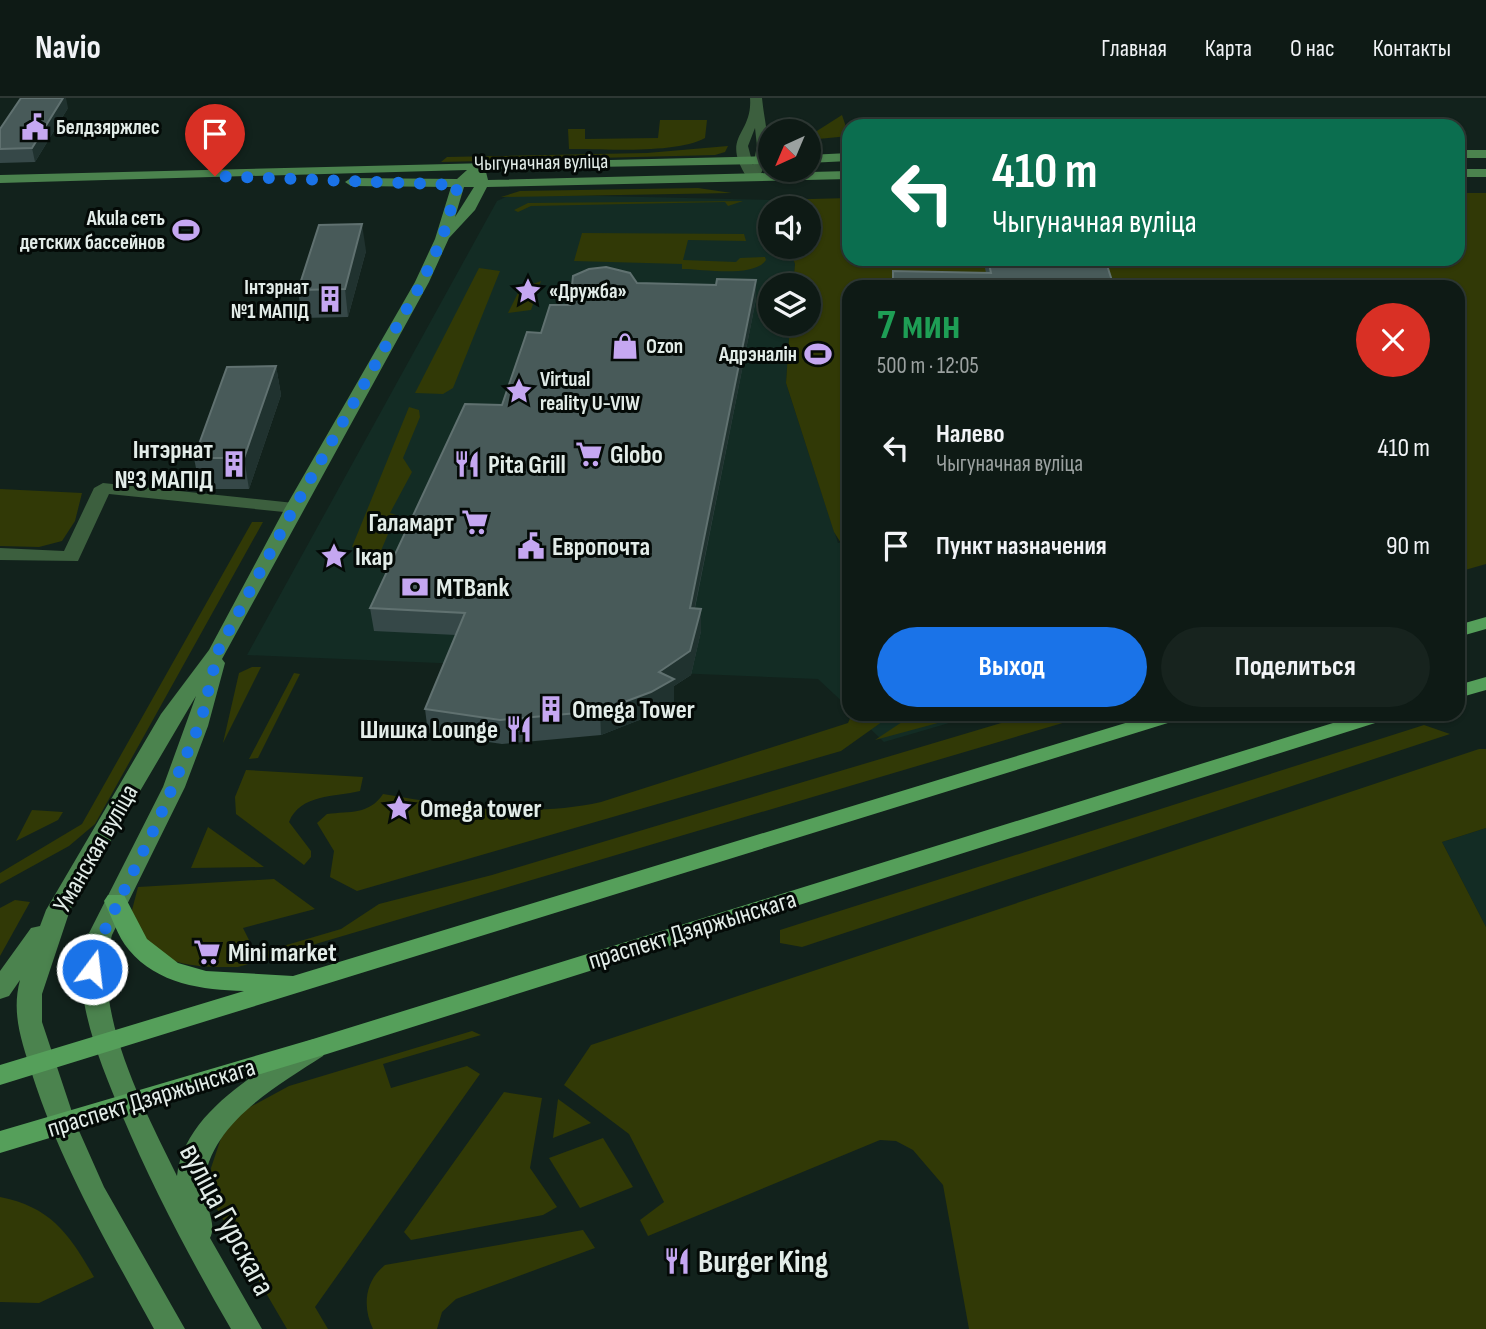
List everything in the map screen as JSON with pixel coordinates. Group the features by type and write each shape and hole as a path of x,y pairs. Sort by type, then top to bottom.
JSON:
{"main road":[{"path":"1465,154 1486,155"},
{"path":"821,158 842,157"},
{"name":"Чыгуначная вуліца","path":"0,179 480,165 758,160"},
{"path":"480,165 483,184"},
{"path":"458,185 480,165"},
{"path":"1465,173 1486,173"},
{"name":"Чыгуначная вуліца","path":"191,175 458,185 842,175"},
{"name":"Уманская вуліца","path":"442,239 475,200 483,184"},
{"name":"Уманская вуліца","path":"62,1124 29,1022 29,994 58,910 172,714 218,651 294,508 422,282 442,239 458,185"},
{"path":"1465,629 1486,623"},
{"name":"Уманская вуліца","path":"131,1102 93,989 95,950 116,901 157,823 201,721 218,651"},
{"path":"1465,690 1486,683"},
{"path":"0,1075 110,1044 1154,721"},
{"name":"праспект Дзяржынскага","path":"0,1142 318,1047 1362,721"},
{"path":"116,901 136,943 151,958 173,972 224,983 307,982"},
{"path":"0,990 58,910"},
{"path":"205,1261 190,1187 201,1149 218,1124 250,1092 318,1047"},
{"name":"вуліца Гурскага","path":"131,1102 205,1261 247,1329"},
{"path":"62,1124 91,1190 170,1329"}],"street":[{"path":"756,98 758,119"},
{"path":"757,116 743,134 741,161 753,177 758,171"},
{"path":"0,554 71,557 103,488 294,508"}],"shaded area":[{"path":"512,194 758,200 758,259 793,259 795,264 794,273 758,273 758,336 789,336 786,383 838,543 842,542 842,701 818,679 247,655 497,201"},
{"path":"862,721 956,721 884,742"},
{"path":"1486,828 1486,927 1442,842"}],"green space":[{"path":"842,115 842,137 821,139 821,128"},
{"path":"660,120 707,120 705,138 659,149 569,149 568,129 585,129 585,139 658,138"},
{"path":"728,146 725,152 715,155 441,162 447,157 647,153"},
{"path":"698,188 732,193 501,197 520,191"},
{"path":"1465,193 1486,193 1486,564 1465,570 1465,280 842,280 841,543 834,532 786,383 789,336 821,336 821,273 794,273 793,259 821,259 821,199 842,198 842,266 1465,266"},
{"path":"743,201 728,206 725,202 531,206 518,212 514,210 528,203"},
{"path":"582,233 744,234 746,241 688,240 683,260 736,262 740,258 758,257 766,260 760,266 740,271 682,269 682,264 574,261"},
{"path":"479,268 500,271 453,388 443,394 415,393"},
{"path":"541,281 531,310 508,313 520,289"},
{"path":"409,407 419,410 420,417 403,458 412,472 390,513 396,515 380,553 352,547"},
{"path":"0,489 82,493 75,521 62,541 39,547 0,546"},
{"path":"252,522 263,522 95,824 69,846 0,884 0,873 82,824"},
{"path":"252,667 261,667 223,743 239,673"},
{"path":"294,673 300,674 258,758 249,759"},
{"path":"883,721 841,751 357,891 330,877 334,851 317,823 327,814 351,812 372,806 383,794 437,803 520,810 574,807 601,802 848,723"},
{"path":"904,721 945,721 875,740"},
{"path":"1008,721 1069,721 238,967 190,965 167,958 148,943 131,914 138,887 274,879 315,909 243,928 256,954 341,929 379,904 492,875"},
{"path":"1424,725 1450,734 802,947 780,943 780,930"},
{"path":"1479,749 1486,749 1486,828 1442,842 1486,927 1486,1329 969,1329 943,1185 913,1150 896,1141 880,1140 648,1236 640,1220 664,1202 629,1134 564,1085 591,1045"},
{"path":"246,770 363,777 360,791 310,801 294,813 289,822 311,851 311,857 304,865 236,814 235,797"},
{"path":"32,810 63,812 58,820 16,841"},
{"path":"208,827 264,867 191,868"},
{"path":"15,900 30,902 0,956 0,908"},
{"path":"472,1031 481,1035 383,1064 391,1088 467,1066 480,1074 315,1307 328,1329 287,1329 214,1204 211,1168 221,1138 239,1113 289,1086"},
{"path":"504,1092 542,1098 530,1168 557,1207 543,1215 411,1240 404,1232"},
{"path":"558,1099 591,1123 553,1138"},
{"path":"603,1138 633,1187 580,1208 549,1158"},
{"path":"0,1197 46,1215 67,1235 94,1277 39,1303 0,1302"},
{"path":"583,1230 595,1248 456,1299 442,1312 437,1329 373,1329 367,1312 367,1294 373,1279 385,1265"}],"building":[{"path":"21,98 63,98 32,148 0,149 0,129"},
{"path":"362,224 345,289 298,290 319,225"},
{"path":"990,266 1107,266 1112,280 893,280 893,271 991,273"},
{"name":"Globo","path":"606,267 630,273 637,283 716,285 717,279 756,280 690,608 701,609 690,651 659,672 674,679 651,692 600,711 500,720 425,709 465,613 370,608 465,404 502,405 527,332 541,333 550,305 570,305 573,276 589,269"},
{"path":"276,366 244,458 194,458 227,367"}],"place":[{"name":"Белдзяржлес","path":"35,127"},
{"name":"Akula сеть детских бассейнов","path":"186,230"},
{"name":"«Дружба»","path":"528,291"},
{"name":"Інтэрнат №1 МАПІД","path":"330,299"},
{"name":"Ozon","path":"625,346"},
{"name":"Адрэналін","path":"818,354"},
{"name":"Virtual reality U-VIW","path":"519,391"},
{"name":"Globo","path":"589,454"},
{"name":"Інтэрнат №3 МАПІД","path":"234,464"},
{"name":"Pita Grill","path":"467,464"},
{"name":"Галамарт","path":"475,522"},
{"name":"Европочта","path":"531,546"},
{"name":"Ікар","path":"334,556"},
{"name":"MTBank","path":"415,587"},
{"name":"Omega Tower","path":"551,709"},
{"name":"Шишка Lounge","path":"519,729"},
{"name":"Omega tower","path":"399,808"},
{"name":"Mini market","path":"207,952"},
{"name":"Burger King","path":"677,1261"}],"route":[{"path":"92,969 95,950 116,901 157,823 201,721 218,651 294,508 422,282 442,239 458,185 215,176"}]}
